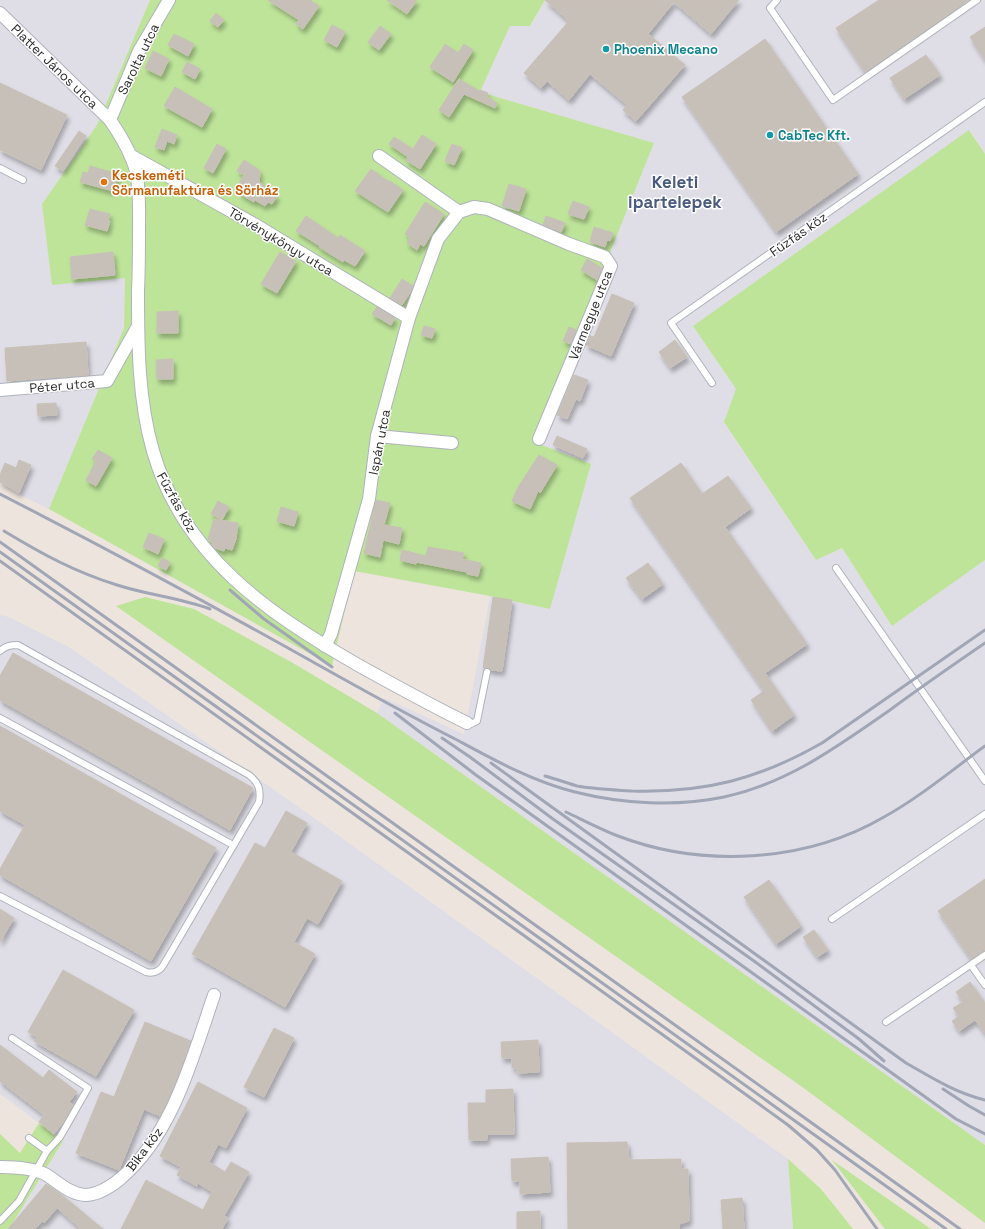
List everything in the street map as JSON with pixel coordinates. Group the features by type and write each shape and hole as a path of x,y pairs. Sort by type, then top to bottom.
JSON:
{"street":[{"name":"Sarolta utca","path":"110,120 139,51 169,0"},
{"name":"Platter János utca","path":"0,13 110,120"},
{"name":"Fűzfás köz","path":"110,120 124,141 130,155 135,170 139,198 138,325 140,384 148,433 158,468 177,506 198,540 211,556 228,574 263,605 325,646 412,695 467,723"},
{"name":"Törvénykönyv utca","path":"130,155 254,224 409,318"},
{"path":"379,156 459,212"},
{"name":"Vármegye utca","path":"459,212 474,207 488,209 569,244 605,257 611,266 539,439"},
{"name":"Ispán utca","path":"325,646 331,634 369,499 377,436 409,318 438,239 459,212"},
{"name":"Péter utca","path":"0,390 108,381 138,325"},
{"path":"377,436 452,443"},
{"name":"Bika köz","path":"0,1167 36,1171 44,1174 71,1191 84,1195 104,1190 126,1174 143,1155 161,1129 175,1101 193,1057 214,995"}],"lane":[{"path":"777,0 770,8 833,100 977,0"},
{"name":"Fűzfás köz","path":"712,383 671,323 985,102"},
{"path":"0,168 23,180"},
{"path":"836,568 985,781"},
{"path":"0,651 11,645 18,645 249,775 254,779 260,792 258,802 162,967 155,972 146,972 0,896"},
{"path":"467,723 471,724 477,721 487,672"},
{"path":"0,718 233,845"},
{"path":"832,919 985,814"},
{"path":"886,1022 985,955"},
{"path":"971,965 985,985"},
{"path":"0,1221 20,1201 47,1151 60,1136 88,1088 12,1038"},
{"path":"29,1138 47,1151"}],"shaded area":[{"path":"0,0 150,0 97,125 42,204 52,284 125,277 124,328 49,509 0,483"},
{"path":"545,0 985,0 985,154 970,130 693,326 736,389 724,423 816,560 842,548 892,626 985,560 985,1145 377,713 384,698 464,734 490,596 550,609 534,442 654,143 480,92 510,26 531,26"},
{"path":"0,615 9,617 69,647 303,810 788,1159 793,1229 9,1229 63,1141 0,1094"}],"green space":[{"path":"150,0 545,0 530,26 510,26 480,92 654,143 534,442 591,464 550,609 490,596 354,571 332,666 49,509 124,328 125,278 52,285 42,204 97,125"},
{"path":"969,130 985,154 985,560 892,626 842,548 816,560 724,422 736,389 693,326"},
{"path":"145,597 194,609 293,663 377,713 985,1145 985,1223 805,1089 116,606"},
{"path":"39,1123 63,1141 9,1229 0,1229 0,1134 20,1153"},
{"path":"788,1159 821,1189 853,1229 793,1229"},
{"path":"832,1160 931,1229 885,1229"}],"building":[{"path":"268,0 310,0 319,6 303,29 296,24 299,20"},
{"path":"387,0 417,0 407,14"},
{"name":"Phoenix Mecano","path":"545,0 739,0 711,34 674,2 648,34 685,65 636,121 623,110 627,105 590,74 569,100 547,81 541,88 524,73 569,21"},
{"path":"879,0 969,0 865,72 836,28"},
{"path":"216,13 224,20 218,27 210,21"},
{"path":"332,25 345,32 337,47 324,40"},
{"path":"380,26 391,34 379,50 368,42"},
{"path":"985,27 985,60 970,37"},
{"path":"174,34 194,44 188,56 168,45"},
{"name":"CabTec Kft.","path":"765,39 858,174 776,232 682,97"},
{"path":"445,44 458,53 464,44 473,50 453,82 430,67"},
{"path":"153,51 169,59 161,76 145,68"},
{"path":"926,55 940,75 904,99 890,78"},
{"path":"187,62 200,69 195,79 182,72"},
{"path":"459,79 479,91 488,93 486,96 497,103 495,108 464,94 449,117 439,110"},
{"path":"0,83 67,115 41,170 0,150"},
{"path":"175,87 212,109 202,127 164,106"},
{"path":"162,129 177,135 174,144 167,141 164,150 155,147"},
{"path":"79,131 86,136 63,171 55,166"},
{"path":"422,135 436,144 420,169 406,160 408,157 389,144 394,137 413,149"},
{"path":"217,144 226,149 213,173 204,168"},
{"path":"452,144 462,148 454,165 445,161"},
{"path":"244,160 259,170 259,182 264,185 263,188 277,196 272,204 268,202 265,206 255,200 254,202 240,194 242,192 236,189 244,175 237,171"},
{"path":"90,166 118,174 113,191 80,182 83,172 88,173"},
{"path":"371,169 403,190 388,212 355,191"},
{"path":"509,184 526,189 519,211 502,206"},
{"path":"573,201 589,207 584,219 568,214"},
{"path":"425,202 444,214 424,246 420,244 417,250 407,243 410,237 405,234"},
{"path":"90,209 110,214 108,221 110,221 107,231 85,225"},
{"path":"306,216 338,238 340,235 365,251 355,266 344,260 343,262 296,231"},
{"path":"546,216 565,223 561,232 543,225"},
{"path":"594,227 613,233 610,241 607,240 605,247 590,242"},
{"path":"113,252 115,275 72,279 70,257"},
{"path":"280,252 296,261 277,293 261,284"},
{"path":"587,259 602,268 597,280 581,270"},
{"path":"402,279 413,286 402,305 390,298"},
{"path":"612,294 634,303 611,356 586,345 590,336 594,337"},
{"path":"377,307 395,318 391,325 372,314"},
{"path":"178,311 178,333 157,333 157,312"},
{"path":"424,326 435,329 432,338 421,335"},
{"path":"569,327 576,330 571,344 563,341"},
{"path":"675,340 687,357 670,368 659,352"},
{"path":"86,342 88,375 7,381 5,348"},
{"path":"173,359 173,379 157,379 156,360"},
{"path":"574,375 588,380 580,401 576,399 567,419 557,415"},
{"path":"56,403 57,415 38,416 37,404"},
{"path":"557,436 587,449 583,458 553,445"},
{"path":"98,450 112,458 96,486 86,480 96,461 92,459"},
{"path":"539,455 557,465 540,493 538,491 530,509 512,501 518,487"},
{"path":"19,460 31,465 19,493 0,482 0,475 5,463 16,468"},
{"path":"681,463 702,494 728,476 751,508 725,527 807,644 765,673 794,715 772,731 751,700 764,691 630,498"},
{"path":"376,500 390,503 384,525 402,528 399,544 383,540 380,557 364,553"},
{"path":"218,501 229,507 222,520 211,514"},
{"path":"281,507 298,512 294,526 277,521"},
{"path":"214,519 238,523 236,539 232,550 225,548 224,551 215,548 212,545 213,543 208,539"},
{"path":"149,533 164,539 158,554 143,547"},
{"path":"428,547 464,553 462,559 481,563 478,576 467,574 467,572 400,560 402,550 426,556"},
{"path":"162,558 170,562 166,570 158,566"},
{"path":"648,563 663,584 642,599 626,578"},
{"path":"493,597 512,600 502,671 483,668"},
{"path":"13,653 253,788 230,830 0,700 0,676"},
{"path":"0,726 216,848 151,961 0,875 0,869 25,825 0,811"},
{"path":"286,811 307,823 291,852 342,881 318,924 307,918 294,942 315,954 285,1007 192,954 255,843 265,848"},
{"path":"985,879 985,951 971,959 938,911"},
{"path":"769,880 801,926 776,944 744,897"},
{"path":"0,909 14,918 0,942"},
{"path":"814,930 828,950 817,957 803,937"},
{"path":"63,970 134,1010 96,1076 34,1041 37,1037 28,1032"},
{"path":"970,982 985,1003 985,1034 975,1020 959,1031 952,1021 959,1016 953,1008 963,1002 956,992"},
{"path":"145,1022 191,1041 172,1091 160,1116 144,1109 119,1170 76,1153 101,1092 114,1097"},
{"path":"274,1028 294,1038 264,1097 244,1087"},
{"path":"538,1040 539,1072 517,1073 517,1068 512,1068 512,1058 502,1058 501,1042"},
{"path":"0,1045 43,1078 49,1070 77,1092 69,1102 73,1105 65,1120 54,1134 39,1122 44,1115 0,1081"},
{"path":"198,1082 247,1108 226,1148 218,1144 209,1162 225,1172 231,1162 249,1172 224,1216 228,1218 222,1229 121,1229 146,1180 203,1210 212,1192 198,1183 197,1186 177,1175 181,1167 160,1156"},
{"path":"513,1089 514,1134 487,1134 487,1140 469,1140 468,1103 486,1103 486,1090"},
{"path":"627,1142 629,1160 681,1159 681,1169 688,1169 689,1221 679,1224 679,1229 568,1229 567,1143"},
{"path":"548,1157 550,1192 520,1194 520,1181 512,1181 511,1159"},
{"path":"46,1184 62,1195 103,1229 81,1229 57,1208 44,1223 42,1221 35,1229 8,1229"},
{"path":"742,1198 744,1229 723,1229 721,1200"},
{"path":"540,1211 540,1229 517,1229 517,1212"}],"railway":[{"path":"0,494 157,576 386,702 501,763 530,777 560,788 612,799 650,803 687,802 724,797 769,783 791,773 831,750 985,643"},
{"path":"4,531 59,562 102,580 210,609"},
{"path":"0,542 960,1229"},
{"path":"0,552 946,1229"},
{"path":"0,561 788,1125 817,1150 835,1170 877,1229"},
{"path":"230,590 264,619 332,667"},
{"path":"545,776 584,787 632,791 659,791 708,786 753,775 776,766 822,743 985,630"},
{"path":"395,713 476,775 956,1119 985,1134"},
{"path":"442,738 553,819 754,961 859,1039 884,1061"},
{"path":"566,812 618,836 650,846 684,853 718,856 753,856 787,852 821,844 853,832 884,817 923,792 985,746"},
{"path":"491,763 906,1063 954,1089 985,1100"},
{"path":"943,1089 985,1115"}],"place":[{"name":"Phoenix Mecano","path":"606,49"},
{"name":"CabTec Kft.","path":"770,135"},
{"name":"Kecskeméti Sörmanufaktúra és Sörház","path":"104,182"}],"district":[{"name":"Keleti ipartelepek","path":"675,192"}]}
